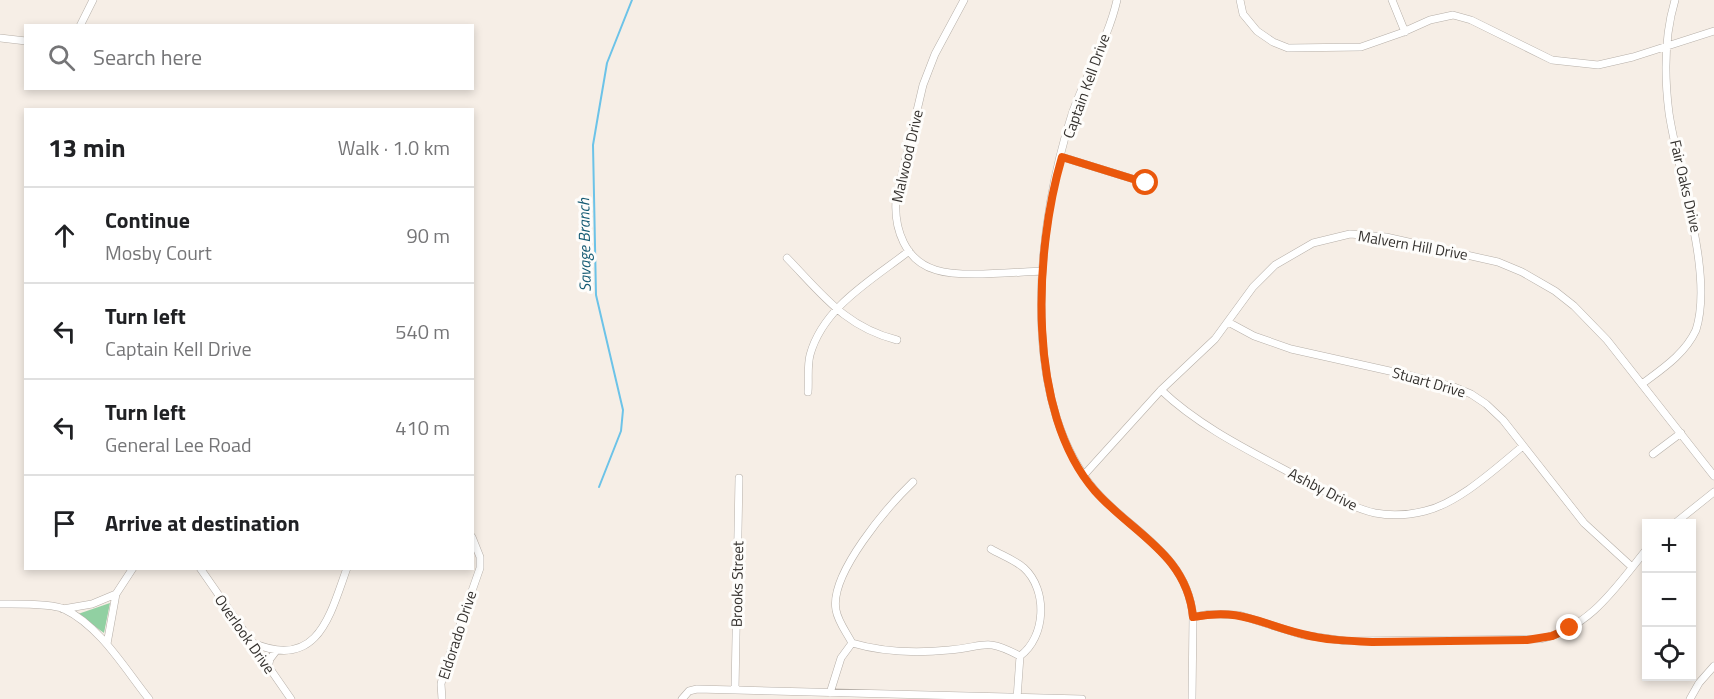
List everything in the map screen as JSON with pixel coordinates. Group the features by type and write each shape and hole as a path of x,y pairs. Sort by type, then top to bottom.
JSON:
{"street":[{"path":"81,24 93,0"},
{"name":"Malwood Drive","path":"964,0 938,46 923,85 896,200 897,229 909,251 924,264 936,270 973,273 1042,272"},
{"name":"Captain Kell Drive","path":"1117,0 1072,116 1062,157 1048,221 1042,272 1042,330 1051,395 1065,441 1084,475 1107,504 1146,535 1171,562 1186,589 1192,605 1193,617 1192,699"},
{"path":"1240,0 1243,14 1257,31 1273,42 1288,48 1361,47 1405,32 1430,20 1453,15 1471,20 1552,60 1603,64 1714,31"},
{"path":"1392,0 1405,32"},
{"name":"Fair Oaks Drive","path":"1642,384 1679,355 1695,332 1704,304 1704,266 1669,114 1666,84 1665,47 1674,0"},
{"path":"0,38 24,41"},
{"path":"1062,157 1146,183"},
{"name":"Malvern Hill Drive","path":"1084,475 1161,390 1215,339 1253,287 1275,265 1303,248 1325,239 1350,234 1386,237 1498,262 1546,285 1591,321 1714,476"},
{"path":"808,392 810,357 818,335 837,309 909,251"},
{"path":"787,258 846,318 868,330 897,340"},
{"name":"Stuart Drive","path":"1228,322 1254,336 1284,347 1464,390 1494,410 1584,522 1632,567"},
{"name":"Ashby Drive","path":"1161,390 1178,406 1226,438 1348,503 1376,513 1391,515 1417,513 1445,504 1523,446"},
{"path":"1653,454 1681,433"},
{"name":"Brooks Street","path":"735,690 739,478"},
{"path":"913,482 883,514 863,541 839,587 836,610 852,643 875,649 917,651 947,651 991,644 1020,656"},
{"path":"1680,519 1714,492"},
{"name":"Eldorado Drive","path":"442,699 441,684 444,671 480,568 479,550 474,541"},
{"path":"991,549 1023,566 1033,578 1038,590 1041,624 1025,652 1020,656 1017,698"},
{"path":"1193,617 1210,614 1239,615 1303,635 1346,641 1527,640 1552,636 1587,618 1607,599 1642,556"},
{"path":"107,644 109,622 116,594 132,570"},
{"name":"Overlook Drive","path":"201,570 291,699"},
{"path":"253,643 276,651 291,650 303,646 321,632 346,570"},
{"path":"0,604 63,609 92,604 116,594"},
{"path":"63,609 95,632 107,644 149,699"},
{"path":"831,693 841,658 852,643"},
{"path":"268,668 270,659 276,651"},
{"path":"1690,699 1714,666"},
{"path":"682,699 689,691 697,688 798,695 831,693 1082,699"}],"green space":[{"path":"110,603 104,633 78,614"}],"waterway":[{"name":"Savage Branch","path":"599,487 621,431 623,410 596,295 593,145 607,63 632,0"}],"route":[{"path":"1146,183 1062,157 1045,246 1042,272 1042,330 1051,395 1065,441 1073,457 1107,504 1146,535 1171,562 1186,589 1192,605 1193,617 1210,614 1248,616 1303,635 1324,639 1372,642 1527,640 1552,636 1570,628"}]}
